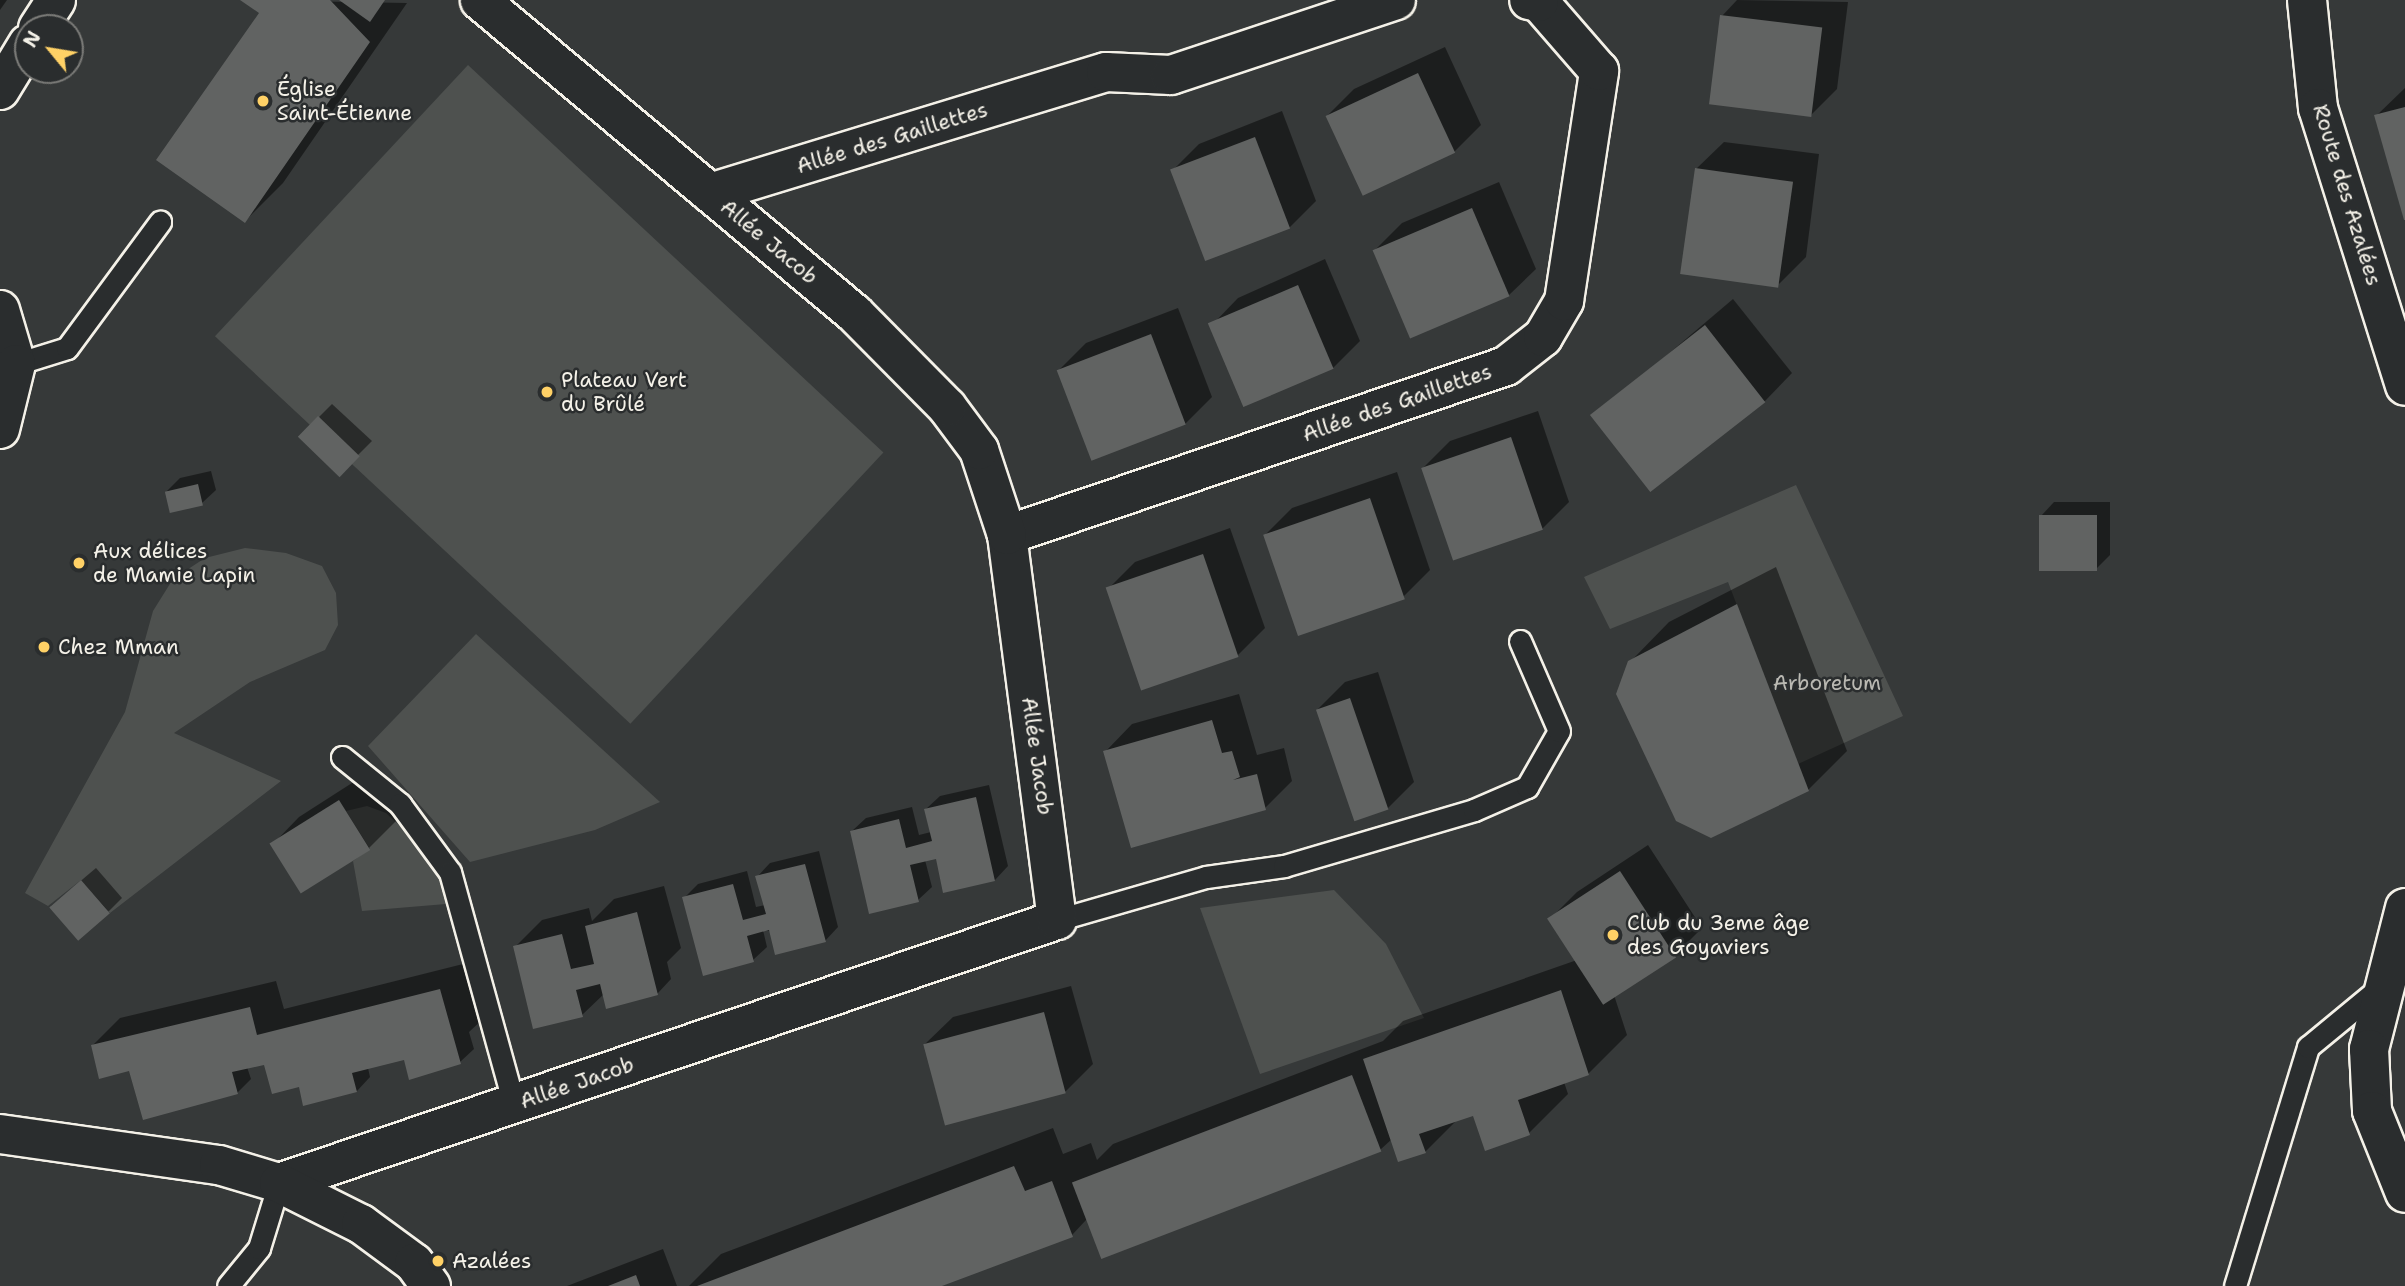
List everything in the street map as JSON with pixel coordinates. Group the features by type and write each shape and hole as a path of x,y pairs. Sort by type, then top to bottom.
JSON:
{"street":[{"name":"Allée Jacob","path":"279,1183 1057,920 1007,536 979,450 947,407 855,314 480,0"},
{"name":"Allée des Gaillettes","path":"710,193 1106,72 1171,75 1396,0"},
{"name":"Allée des Gaillettes","path":"1007,536 1506,366 1543,337 1564,301 1599,71 1539,2 1529,0"},
{"name":"Route des Azalées","path":"2307,0 2318,108 2405,386"},
{"path":"0,90 14,67"},
{"path":"0,310 16,364 0,429"},
{"path":"2405,908 2369,1049 2372,1111 2405,1193"},
{"path":"0,1134 219,1165 279,1183 361,1224 414,1263 431,1286"}],"lane":[{"path":"16,364 67,348 160,222"},
{"path":"1057,920 1206,877 1284,866 1474,810 1527,787 1559,731 1520,641"},
{"path":"342,757 400,804 450,872 514,1104"},
{"path":"2235,1286 2308,1047 2386,983"},
{"path":"228,1286 259,1248 279,1183"}],"green space":[{"name":"Plateau Vert du Brûlé","path":"468,65 883,452 630,724 215,336"},
{"name":"Arboretum","path":"1796,485 1903,716 1798,764 1728,582 1610,629 1584,577"},
{"path":"245,548 286,553 322,566 336,593 338,625 325,650 250,682 174,733 281,781 110,913 81,880 48,906 25,893 125,712 153,611 173,579 205,558"},
{"path":"476,634 660,802 595,830 470,862 368,746"},
{"path":"367,806 386,813 415,840 439,874 446,904 362,911 353,861 370,849 346,811"},
{"path":"1334,890 1386,944 1424,1018 1260,1074 1200,908"}],"building":[{"name":"Église Saint-Étienne","path":"240,0 330,0 370,42 245,223 156,160 259,13"},
{"path":"339,0 385,0 370,22"},
{"path":"1720,15 1822,28 1811,117 1709,104"},
{"path":"1418,73 1455,153 1363,196 1326,116"},
{"path":"2405,107 2405,220 2404,220 2374,115"},
{"path":"1255,137 1290,228 1205,261 1170,170"},
{"path":"1695,168 1793,182 1778,288 1680,274"},
{"path":"1472,208 1510,296 1410,339 1373,250"},
{"path":"1298,285 1334,369 1243,407 1208,323"},
{"path":"1705,325 1765,402 1650,492 1590,415"},
{"path":"1151,334 1186,425 1091,461 1057,370"},
{"path":"318,416 360,456 340,477 298,437"},
{"path":"1511,437 1543,530 1453,561 1421,468"},
{"path":"198,484 203,505 170,513 165,492"},
{"path":"1370,498 1405,599 1298,636 1263,535"},
{"path":"2039,515 2097,515 2097,571 2039,571"},
{"path":"1203,554 1238,657 1141,691 1106,588"},
{"path":"1737,604 1809,791 1711,838 1676,821 1616,694 1628,661"},
{"path":"1350,698 1388,810 1354,821 1316,710"},
{"path":"1212,720 1222,753 1232,751 1240,777 1233,780 1257,774 1266,810 1131,848 1103,751"},
{"path":"976,797 995,881 943,893 936,859 910,865 919,902 869,914 850,831 899,819 906,848 932,841 924,809"},
{"path":"339,800 370,850 301,893 269,843"},
{"path":"805,864 826,942 775,955 769,930 747,936 754,962 703,976 682,897 733,884 743,920 766,914 755,876"},
{"path":"1620,871 1676,957 1603,1005 1547,918"},
{"path":"81,880 110,913 78,941 49,908"},
{"path":"637,912 658,995 606,1009 600,984 576,990 583,1017 533,1029 513,946 562,934 571,969 594,964 585,926"},
{"path":"440,989 461,1064 409,1080 404,1060 352,1073 357,1092 303,1106 299,1087 272,1094 264,1065 232,1072 238,1094 143,1120 129,1071 99,1079 91,1045 250,1007 257,1035"},
{"path":"1561,990 1589,1075 1518,1100 1530,1135 1485,1151 1473,1116 1419,1134 1426,1153 1398,1162 1363,1059"},
{"path":"1044,1012 1066,1093 945,1125 923,1044"},
{"path":"1352,1075 1381,1152 1101,1259 1072,1183"},
{"path":"1014,1166 1025,1191 1052,1181 1073,1237 942,1286 697,1286"},
{"path":"636,1275 640,1286 608,1286"}],"place":[{"name":"Église Saint-Étienne","path":"263,101"},
{"name":"Plateau Vert du Brûlé","path":"547,392"},
{"name":"Aux délices de Mamie Lapin","path":"79,563"},
{"name":"Chez Mman","path":"44,647"},
{"name":"Club du 3eme âge des Goyaviers","path":"1613,935"},
{"name":"Azalées","path":"438,1261"}]}
